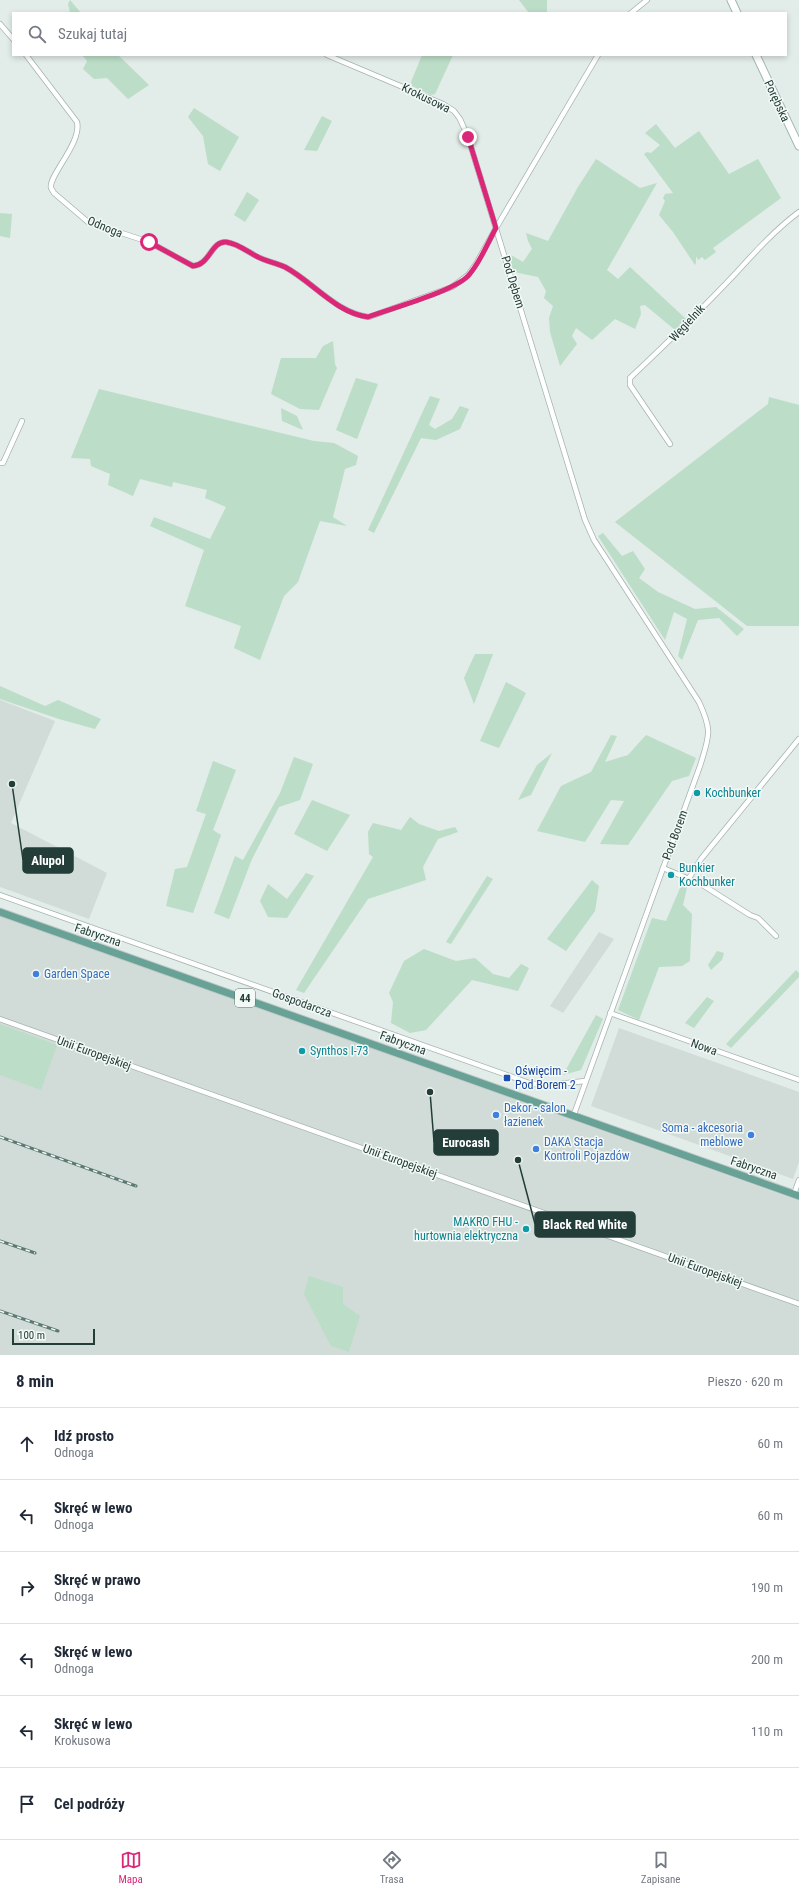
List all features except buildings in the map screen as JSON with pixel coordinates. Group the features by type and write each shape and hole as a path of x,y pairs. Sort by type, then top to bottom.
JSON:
{"main road":[{"name":"Fabryczna","path":"0,912 291,1014 573,1117 796,1195"}],"street":[{"path":"632,12 647,0"},
{"path":"731,0 737,12"},
{"path":"0,24 12,38"},
{"name":"Odnoga","path":"27,56 77,122 78,128 61,166 52,180 51,188 54,193 88,222 149,242 187,264 199,265 204,263 218,244 224,242 232,243 259,258 285,268 345,309 360,316 368,317 460,282 468,275 476,264 496,228"},
{"name":"Krokusowa","path":"329,56 436,100 454,111 460,119 468,137 496,228"},
{"path":"496,228 597,56"},
{"name":"Porębska","path":"756,56 799,146"},
{"name":"Węgielnik","path":"670,444 630,385 630,378 665,346 736,273 748,258 799,212"},
{"name":"Pod Dębem","path":"496,228 581,505"},
{"path":"0,463 3,463 22,421"},
{"name":"Pod Borem","path":"573,1117 700,766 709,730 707,720 698,702 594,540 585,520 581,505"},
{"path":"690,878 701,859 799,739"},
{"path":"663,868 690,878 750,915 758,918 776,936"},
{"name":"Gospodarcza","path":"0,895 532,1084 549,1085 585,1081"},
{"name":"Nowa","path":"610,1013 799,1080"},
{"name":"Unii Europejskiej","path":"0,1019 799,1304"},
{"path":"796,1195 799,1180"}],"shaded area":[{"path":"0,700 55,721 11,823 107,873 89,919 0,887"},
{"path":"0,916 799,1201 799,1355 0,1355"},
{"path":"599,932 614,939 563,1013 550,1006"},
{"path":"619,1028 799,1092 799,1162 793,1179 591,1106"}],"green space":[{"path":"70,0 80,12 70,12 68,4"},
{"path":"519,0 547,0 547,12 528,12"},
{"path":"83,56 119,56 149,85 128,99 107,78 94,79 83,69 87,61"},
{"path":"422,56 453,56 435,94 431,95 412,86 411,82"},
{"path":"194,108 239,137 220,171 208,164 203,136 188,117"},
{"path":"322,116 332,121 317,151 304,150"},
{"path":"656,124 675,148 699,131 729,174 758,159 781,198 713,248 716,252 705,260 702,257 698,260 696,256 695,265 673,232 659,215 665,201 663,198 665,194 673,193 644,154 647,152 651,153 660,145 645,133"},
{"path":"596,159 640,188 657,183 607,270 618,279 630,267 686,319 675,330 645,305 640,306 641,314 635,329 615,319 592,340 576,328 572,336 577,344 560,366 550,332 549,318 553,306 544,298 546,291 538,277 514,272 511,265 511,255 523,262 532,249 526,233 548,241 578,187"},
{"path":"247,192 259,200 245,222 234,215"},
{"path":"0,213 12,214 10,238 0,236"},
{"path":"333,341 335,364 337,368 319,410 300,409 271,394 281,358 316,358 323,346"},
{"path":"356,378 378,384 357,439 336,430"},
{"path":"99,389 314,441 334,443 358,456 356,465 345,469 333,517 347,526 320,521 298,582 284,596 260,660 234,648 241,626 185,606 204,550 150,526 154,517 210,539 226,507 205,498 207,490 173,482 172,487 140,479 133,496 108,485 110,474 91,466 90,459 71,458"},
{"path":"430,396 440,399 429,425 435,429 452,419 460,406 469,409 460,429 436,440 421,438 374,533 368,530"},
{"path":"769,397 799,405 799,626 747,626 615,522 768,404"},
{"path":"281,408 297,416 303,430 282,421"},
{"path":"603,533 622,556 633,551 645,569 639,578 658,592 695,609 716,607 744,629 737,636 719,618 698,620 682,660 678,656 687,619 674,612 665,640 598,536"},
{"path":"475,654 493,654 474,704 464,678"},
{"path":"506,682 526,693 499,748 480,741"},
{"path":"0,686 45,706 58,700 101,719 95,729 59,719 0,699"},
{"path":"611,735 617,736 605,762 628,755 646,735 696,758 689,776 672,781 628,845 600,844 624,801 611,800 585,842 537,831 561,786 591,772"},
{"path":"552,753 531,795 518,800 537,765"},
{"path":"294,757 313,764 300,800 279,807 252,859 229,919 214,913 235,856 243,860 280,793"},
{"path":"213,761 236,770 213,830 221,835 193,913 166,906 175,869 187,867 206,814 196,811"},
{"path":"312,800 350,815 327,851 294,834"},
{"path":"410,817 419,824 439,831 455,827 458,832 438,839 423,867 426,880 368,899 304,993 296,990 373,857 369,854 368,832 373,823 401,830"},
{"path":"306,873 314,876 287,918 268,917 260,901 268,884 287,899"},
{"path":"487,876 493,879 451,944 446,942"},
{"path":"592,880 599,886 595,911 566,951 547,939"},
{"path":"683,881 688,883 683,905 692,914 690,961 682,966 659,967 639,1020 618,1010 652,918 666,921"},
{"path":"424,949 456,961 475,958 493,974 509,978 521,964 529,968 518,991 472,980 426,1030 410,1033 391,1023 393,1002 389,993 404,961"},
{"path":"717,951 724,953 722,960 711,970 708,965"},
{"path":"796,970 799,973 799,977 731,1048 726,1044"},
{"path":"707,997 714,1001 694,1028 685,1023"},
{"path":"596,1015 603,1019 581,1070 563,1075"},
{"path":"0,1024 57,1045 41,1090 0,1075"},
{"path":"309,1276 343,1287 343,1304 360,1316 349,1352 331,1346 304,1294"}],"railway":[{"path":"0,1137 136,1186"},
{"path":"0,1241 35,1253"},
{"path":"0,1311 58,1331"}],"place":[{"name":"Alupol","path":"12,784"},
{"name":"Kochbunker","path":"697,793"},
{"name":"Bunkier Kochbunker","path":"671,875"},
{"name":"Garden Space","path":"36,974"},
{"name":"Synthos I-73","path":"302,1051"},
{"name":"Oświęcim - Pod Borem 2","path":"507,1078"},
{"name":"Eurocash","path":"430,1092"},
{"name":"Dekor - salon łazienek","path":"496,1115"},
{"name":"Soma - akcesoria meblowe","path":"751,1135"},
{"name":"DAKA Stacja Kontroli Pojazdów","path":"536,1149"},
{"name":"Black Red White","path":"518,1160"},
{"name":"MAKRO FHU - hurtownia elektryczna","path":"526,1229"}],"route":[{"path":"149,242 159,246 187,264 193,266 204,263 218,244 224,242 232,243 259,258 285,268 345,309 360,316 368,317 452,286 460,282 468,275 476,264 496,228 468,137"}]}
